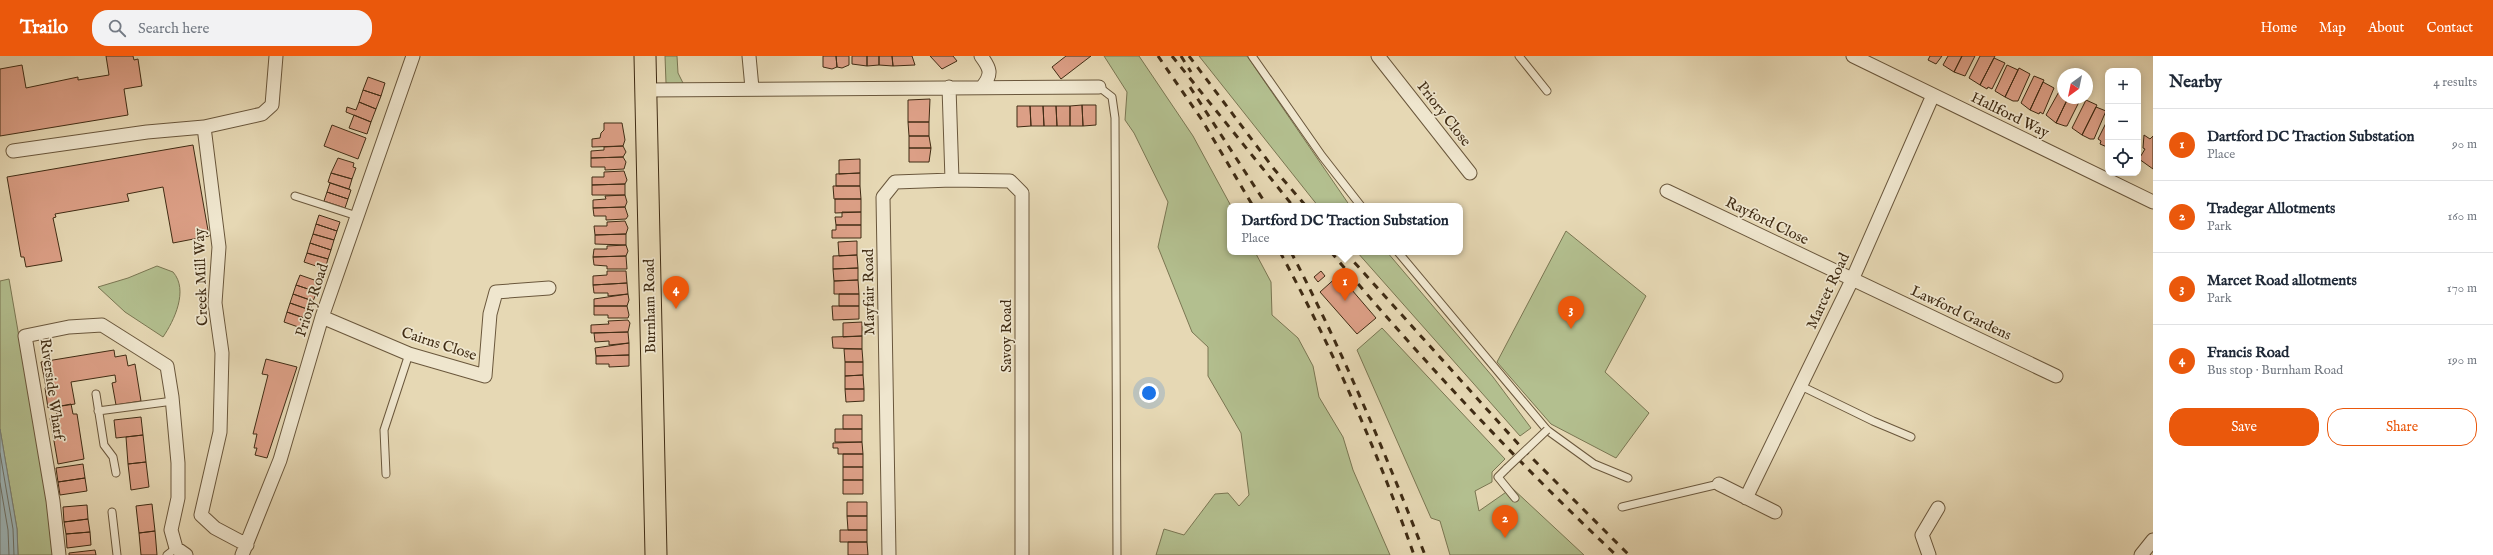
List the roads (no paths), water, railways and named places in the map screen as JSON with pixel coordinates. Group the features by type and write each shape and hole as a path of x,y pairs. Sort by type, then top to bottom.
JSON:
{"main road":[{"name":"Burnham Road","path":"645,56 656,555"}],"street":[{"path":"13,151 204,127 262,114 272,105 276,56"},
{"name":"Priory Road","path":"245,550 280,460 322,317 413,56"},
{"path":"749,56 752,88"},
{"path":"981,56 990,68 990,75 982,87"},
{"name":"Priory Close","path":"1379,56 1470,173"},
{"name":"Hallford Way","path":"1853,56 2153,202"},
{"path":"949,87 952,180"},
{"path":"645,90 752,88 1099,87"},
{"name":"Marcet Road","path":"1746,498 1852,280 1933,95"},
{"name":"Creek Mill Way","path":"204,127 219,247 215,303 222,353 220,432 201,515 215,528 245,550"},
{"name":"Mayfair Road","path":"889,555 884,196 895,182 952,180"},
{"name":"Savoy Road","path":"952,180 1010,181 1022,193 1022,555"},
{"name":"Rayford Close","path":"1667,191 1852,280"},
{"name":"Lawford Gardens","path":"1852,280 2056,376"},
{"name":"Cairns Close","path":"322,317 409,354 485,376 490,314 496,292 549,288"},
{"name":"Riverside Wharf","path":"59,555 53,501 25,336 69,326 102,325 167,366 173,401 178,463 178,491 171,530 177,553"},
{"path":"1719,484 1775,512"},
{"path":"1929,555 1922,534 1938,508"},
{"path":"2141,555 2153,540"}],"lane":[{"path":"1252,56 1322,156 1359,203"},
{"path":"1519,56 1547,91"},
{"path":"1099,87 1112,97 1115,118 1117,555"},
{"path":"295,196 357,216"},
{"path":"1401,255 1547,430 1594,464 1628,478"},
{"path":"386,474 384,430 409,354"},
{"path":"1801,386 1873,422 1911,436"},
{"path":"96,394 104,444 113,457 116,473"},
{"path":"98,411 173,401"},
{"path":"1515,498 1498,477 1547,430"},
{"path":"1622,507 1719,484"},
{"path":"112,512 116,555"}],"water":[{"path":"0,429 17,529 18,555 0,555"}],"railway":[{"path":"1158,56 1202,120 1251,203"},
{"path":"1172,56 1291,203"},
{"path":"1181,56 1191,72"},
{"path":"1189,56 1274,169 1303,203"},
{"path":"1190,87 1264,201"},
{"path":"1282,255 1318,325 1353,401 1385,478 1414,555"},
{"path":"1293,255 1328,326 1362,402 1425,555"},
{"path":"1334,255 1399,331 1469,408 1541,482 1616,555"},
{"path":"1348,255 1521,447 1629,555"}],"place":[{"name":"Dartford DC Traction Substation","path":"1345,301"},
{"name":"Francis Road","path":"676,309"},
{"name":"Marcet Road allotments","path":"1571,329"},
{"name":"Tradegar Allotments","path":"1505,538"}]}
